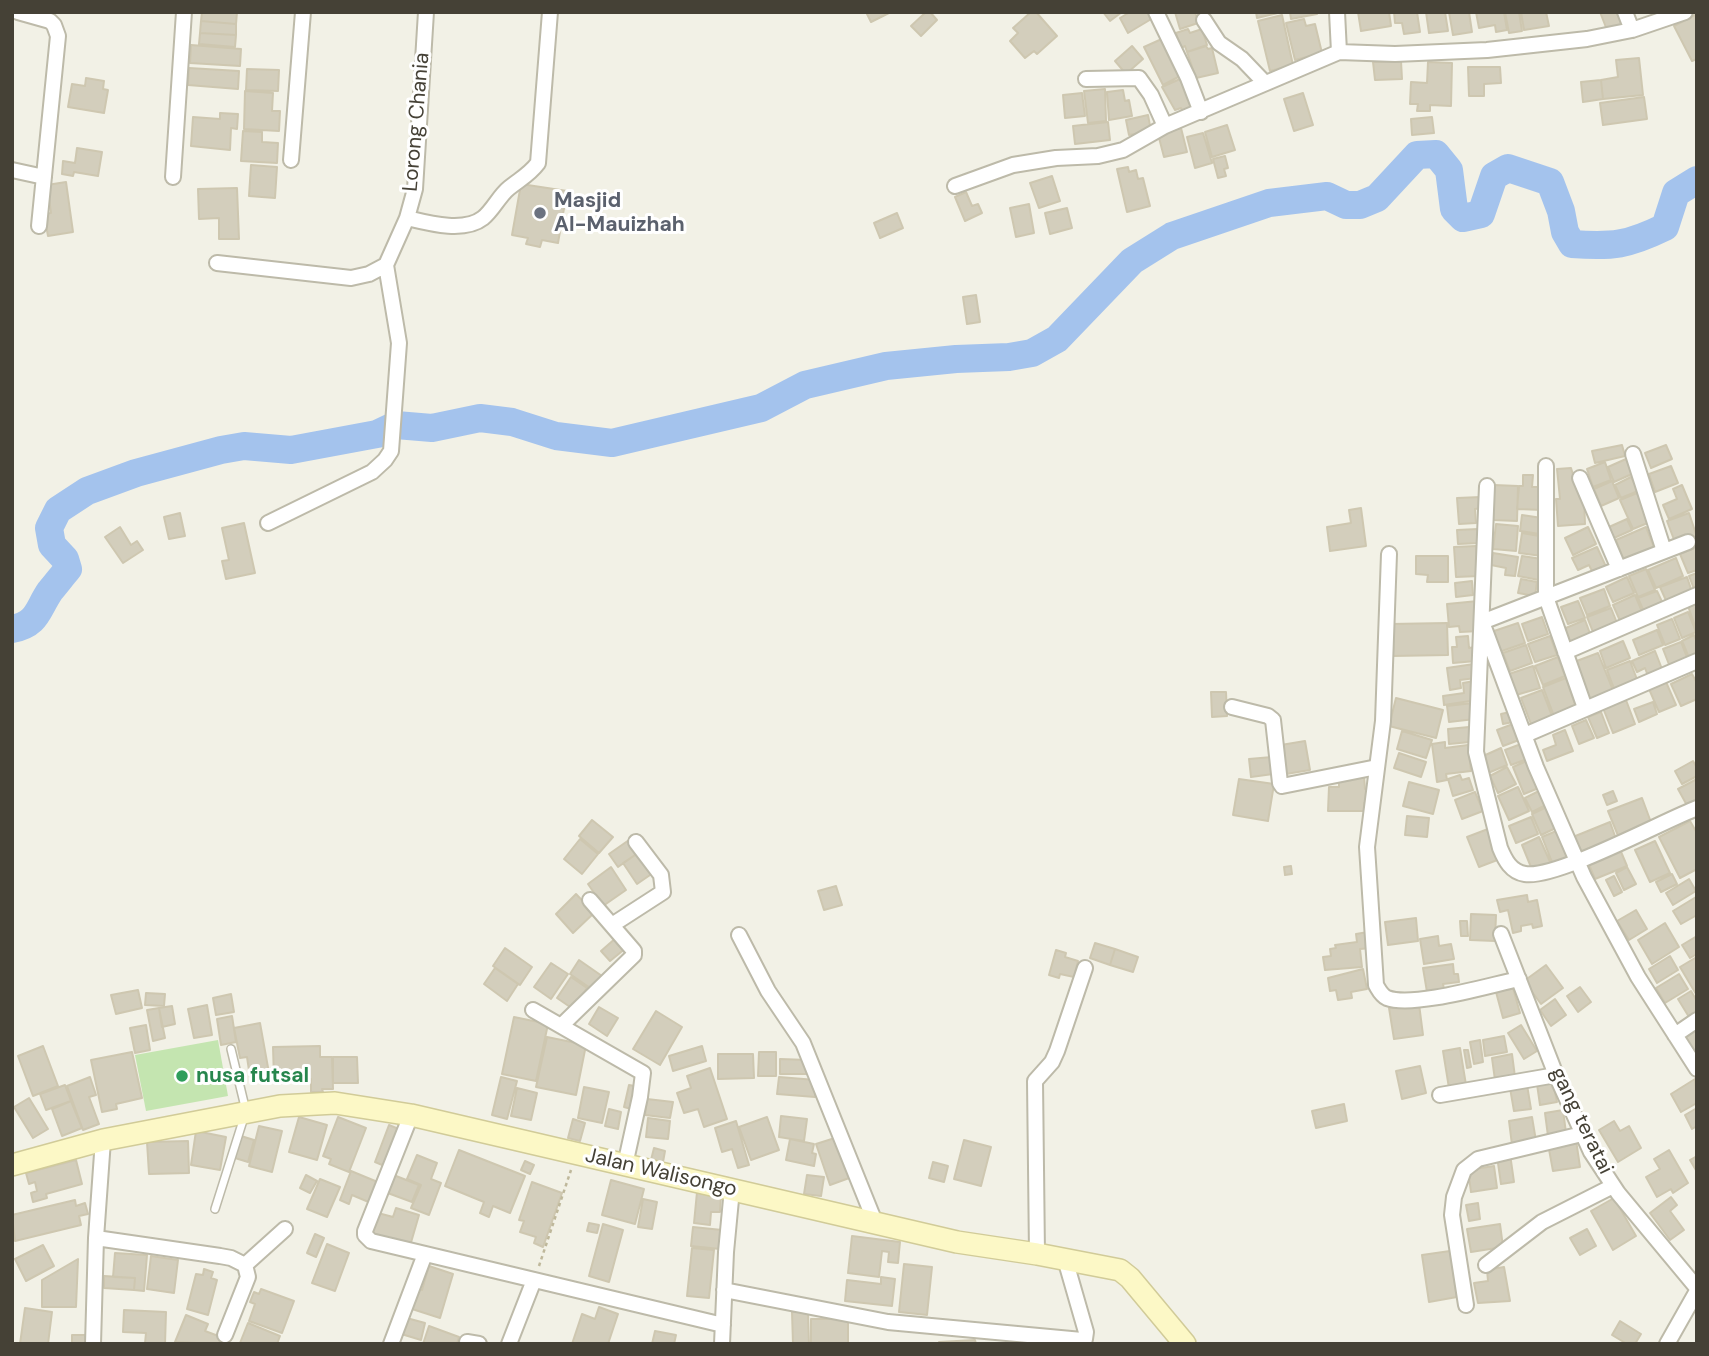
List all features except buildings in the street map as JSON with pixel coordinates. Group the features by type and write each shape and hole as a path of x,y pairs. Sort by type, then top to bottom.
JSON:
{"street":[{"path":"18,12 50,21 58,36 39,226"},
{"path":"173,177 184,12"},
{"path":"291,160 303,12"},
{"name":"Lorong Chania","path":"386,265 407,218 415,189 426,12"},
{"path":"407,218 431,224 469,225 484,217 508,188 529,175 538,163 550,12"},
{"path":"1156,12 1201,112"},
{"path":"1337,12 1339,52"},
{"path":"1625,12 1632,30"},
{"path":"955,186 1013,165 1056,158 1098,156 1123,150 1165,126 1339,52 1395,54 1487,50 1587,39 1632,30 1685,12"},
{"path":"1204,20 1219,43 1242,59 1265,83"},
{"path":"1086,79 1139,78 1151,95 1165,126"},
{"path":"12,170 44,177"},
{"path":"217,263 351,278 369,274 386,265 399,343 391,451 372,472 268,523"},
{"path":"1633,454 1664,551"},
{"path":"1546,466 1546,597 1584,708"},
{"path":"1580,478 1619,569"},
{"path":"1488,486 1476,752 1500,848 1506,861 1514,870 1525,874 1539,874 1578,861 1697,808"},
{"path":"1482,622 1688,542"},
{"path":"1390,554 1383,721 1367,848 1376,985 1386,998 1398,1000 1423,998 1519,979"},
{"path":"1565,652 1697,595"},
{"path":"1482,622 1584,877 1638,977 1697,1069"},
{"path":"1525,735 1697,661"},
{"path":"1232,707 1268,716 1273,720 1279,783 1282,786 1377,767"},
{"path":"612,925 663,892 660,875 636,842"},
{"path":"561,1026 634,955 590,900"},
{"path":"739,934 768,991 803,1043 875,1222"},
{"name":"gang teratai","path":"1501,934 1582,1134 1614,1186 1697,1290"},
{"path":"1037,1254 1035,1081 1052,1062 1057,1051 1085,968"},
{"path":"533,1010 643,1073 625,1165"},
{"path":"1675,1034 1697,1020"},
{"path":"1440,1096 1556,1075"},
{"name":"Jalan Walisongo","path":"12,1165 103,1140 246,1111 323,1103 362,1106 411,1115 957,1242 1065,1259 1125,1273 1185,1344"},
{"path":"411,1115 365,1235 371,1241 723,1325"},
{"path":"1465,1305 1452,1215 1456,1189 1464,1170 1478,1159 1582,1134"},
{"path":"93,1344 96,1238 103,1140"},
{"path":"1486,1265 1542,1222 1614,1186"},
{"path":"722,1344 732,1189"},
{"path":"245,1265 285,1228"},
{"path":"96,1238 220,1256 245,1265 248,1277 225,1335"},
{"path":"391,1344 425,1254"},
{"path":"724,1290 888,1322 1082,1340 1085,1339 1086,1332 1065,1259"},
{"path":"509,1344 534,1280"},
{"path":"1667,1344 1697,1290"}],"lane":[{"path":"215,1209 246,1111 231,1049"}],"path":[{"path":"534,1280 576,1153"}],"green space":[{"name":"nusa futsal","path":"218,1040 228,1096 146,1111 135,1055"}],"waterway":[{"path":"12,629 32,620 68,569 65,559 52,545 49,528 58,510 87,491 136,473 221,450 244,446 291,450 377,434 396,425 432,428 480,418 512,422 556,436 612,443 761,408 805,385 886,366 1032,353 1057,339 1132,261 1172,236 1269,203 1327,196 1346,205 1360,205 1377,198 1417,155 1436,154 1449,170 1454,209 1463,218 1481,214 1494,176 1508,168 1550,182 1561,211 1565,232 1572,244 1620,243 1641,238 1665,227 1676,193 1697,180"}],"place":[{"name":"Masjid Al-Mauizhah","path":"540,213"},
{"name":"nusa futsal","path":"182,1076"}]}
